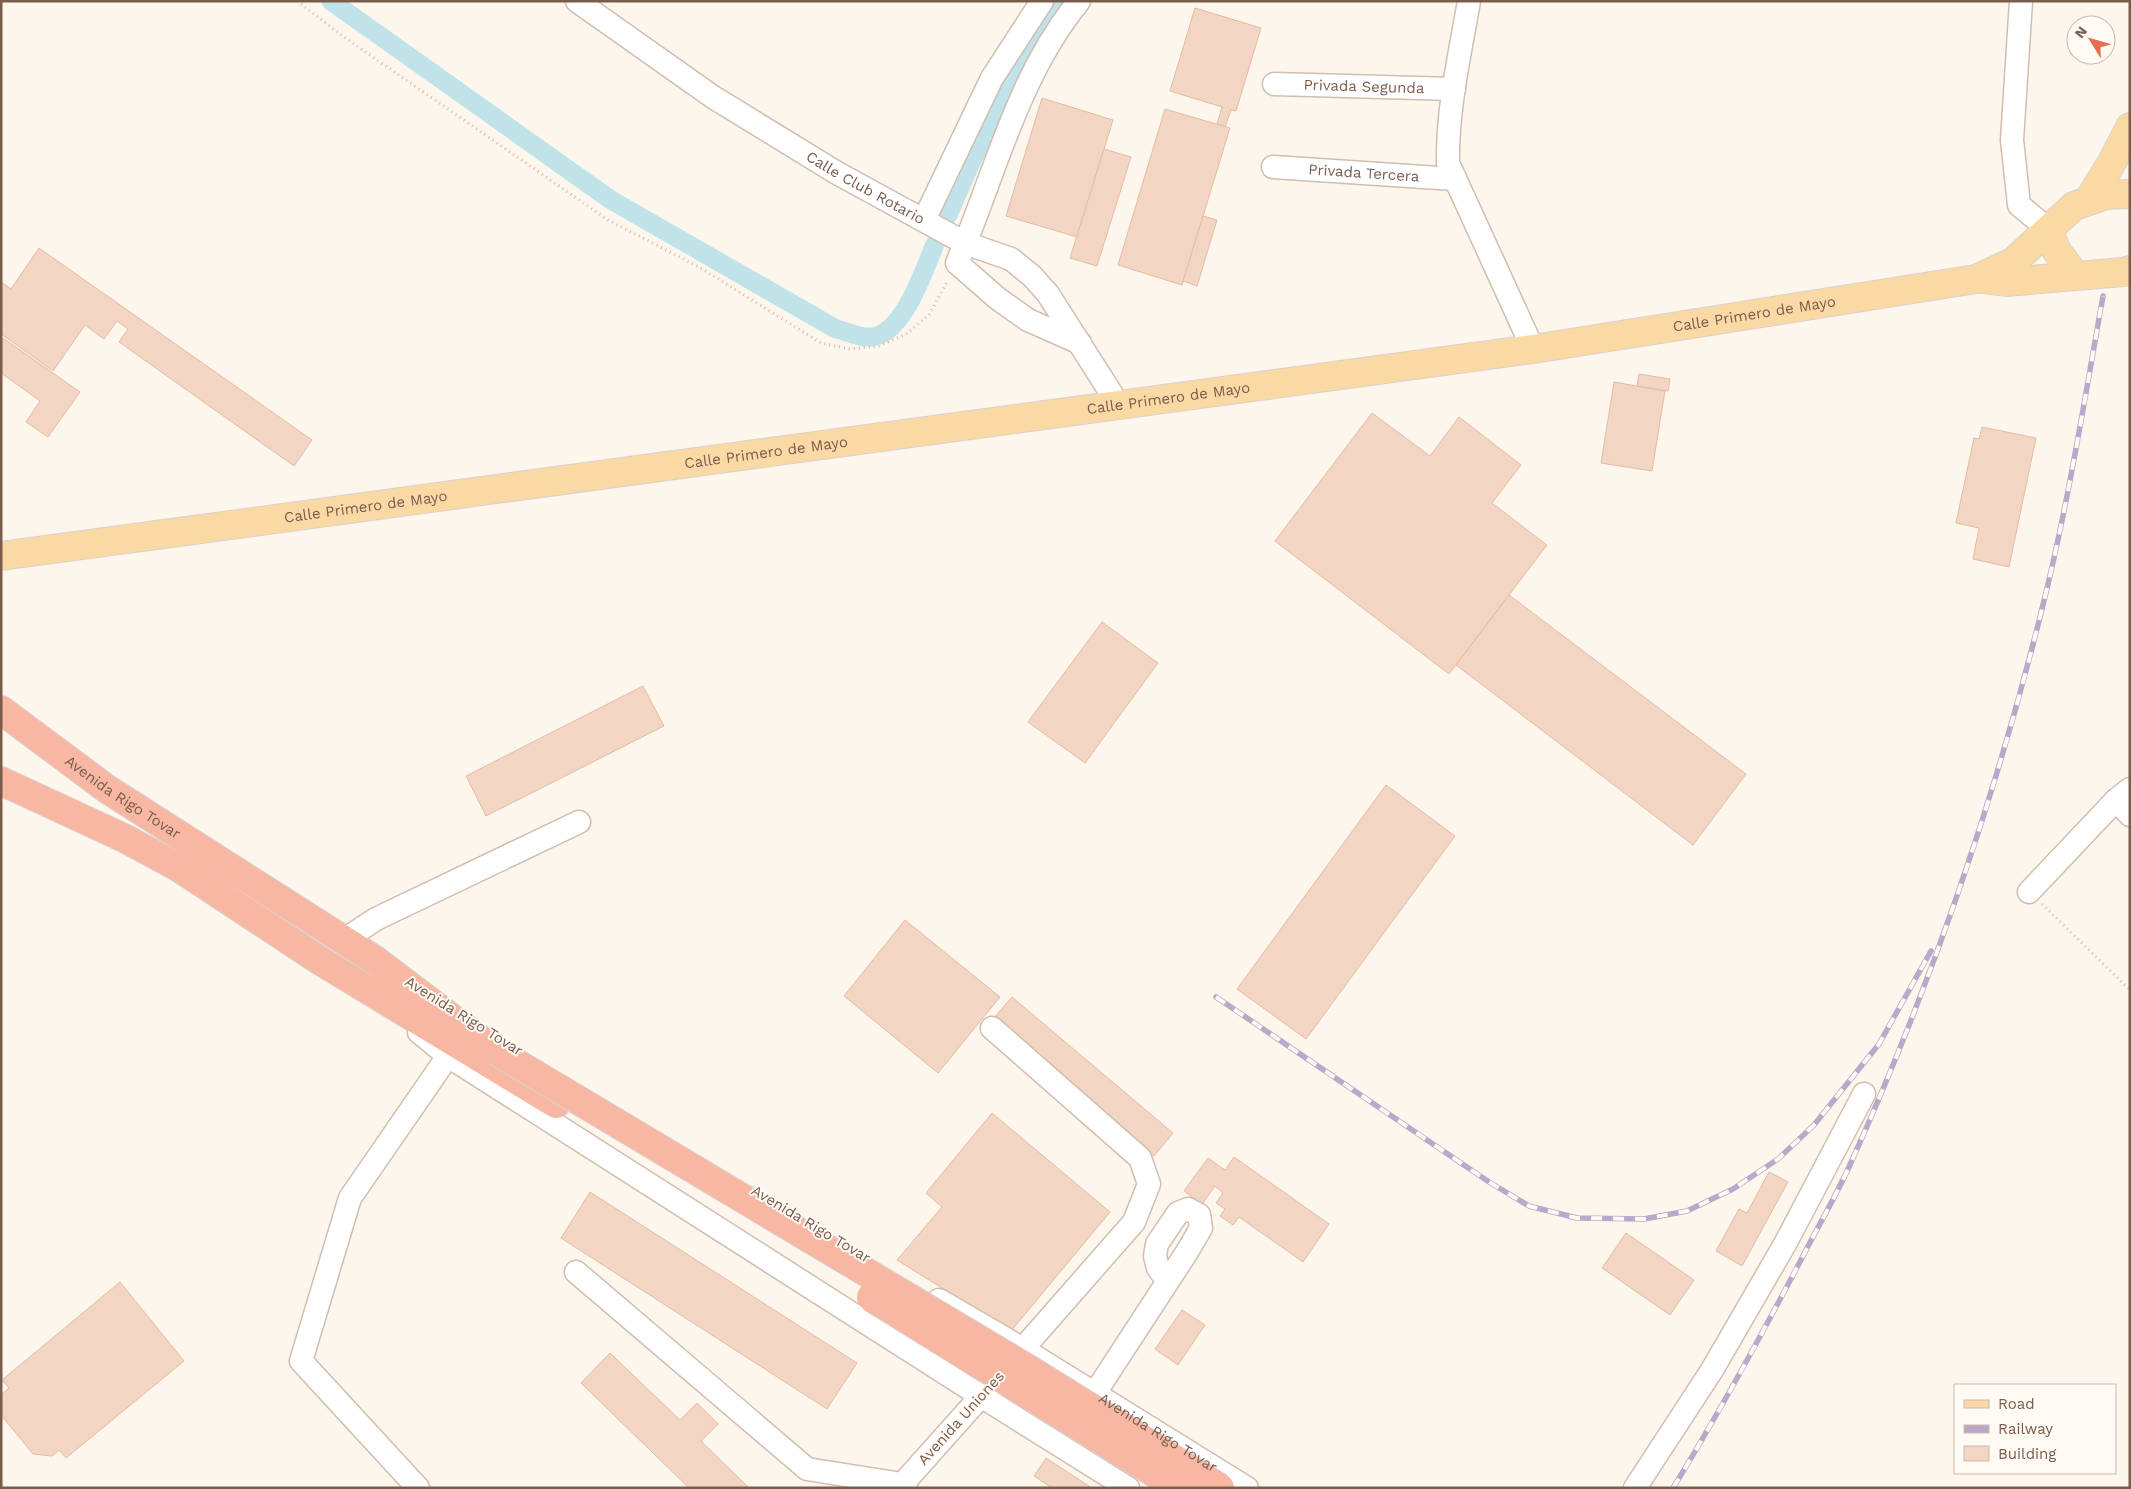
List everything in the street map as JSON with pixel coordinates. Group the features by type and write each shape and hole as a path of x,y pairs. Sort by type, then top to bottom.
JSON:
{"highway":[{"name":"Avenida Rigo Tovar","path":"1,710 107,790 375,960 496,1051 1030,1370 1220,1488"},
{"name":"Avenida Rigo Tovar","path":"1,781 124,838 178,867 319,960 1179,1488"}],"main road":[{"path":"2088,201 2111,164 2130,127"},
{"name":"Calle Primero de Mayo","path":"1976,279 2013,262 2074,206 2106,195 2130,194"},
{"path":"2049,230 2056,250 2074,275"},
{"name":"Calle Primero de Mayo","path":"1,556 1533,349 1976,279 2006,282 2130,270"}],"street":[{"name":"Calle Club Rotario","path":"576,1 713,97 837,173 924,220 961,253 1011,259 1032,276 1048,294 1118,404"},
{"path":"924,220 992,78 1042,1"},
{"path":"1079,1 1065,18 1025,86 961,253 997,298 1028,320 1080,343"},
{"path":"1469,1 1454,89 1448,163 1533,349"},
{"path":"2021,1 2012,140 2019,205 2049,230"},
{"name":"Privada Segunda","path":"1274,84 1454,89"},
{"name":"Privada Tercera","path":"1272,167 1454,179"},
{"path":"2028,892 2125,802"},
{"path":"344,940 376,919 579,822"},
{"name":"Avenida Rigo Tovar","path":"319,960 448,1056 1128,1488"},
{"name":"Avenida Rigo Tovar","path":"375,960 606,1103 1023,1349 1248,1488"},
{"name":"Avenida Uniones","path":"902,1486 1134,1222 1149,1184 1140,1158 992,1028"},
{"path":"418,1488 300,1361 350,1198 448,1056"},
{"path":"1635,1488 1712,1370 1766,1278 1864,1094"},
{"path":"576,1272 807,1469 902,1486"},
{"path":"1095,1393 1168,1281"},
{"path":"946,1374 964,1377 973,1373 986,1358 988,1339 972,1319"}],"path":[{"path":"297,1 344,37 608,220 699,267 821,343 850,349 879,346 906,334 929,315 961,253"},
{"path":"2028,892 2130,990"}],"building":[{"path":"1195,8 1261,28 1236,111 1231,110 1225,127 1217,124 1222,107 1170,91"},
{"path":"1042,98 1113,120 1077,237 1006,216"},
{"path":"1165,109 1230,128 1182,285 1118,265"},
{"path":"1104,149 1131,157 1097,266 1070,258"},
{"path":"1203,216 1217,220 1197,286 1183,281"},
{"path":"39,248 312,440 294,466 119,342 128,329 117,321 104,339 85,325 53,371 1,334 1,282 11,289"},
{"path":"3,338 80,392 48,437 26,422 40,401 1,373 1,340"},
{"path":"1639,374 1670,379 1668,391 1637,386"},
{"path":"1614,382 1665,391 1652,471 1601,463"},
{"path":"1372,413 1430,456 1459,417 1521,465 1492,503 1547,545 1449,674 1275,541"},
{"path":"1982,427 2036,438 2009,567 1973,559 1979,528 1956,523 1974,438 1979,439"},
{"path":"1509,595 1746,774 1693,845 1456,665"},
{"path":"1102,622 1158,663 1085,763 1028,722"},
{"path":"643,686 664,726 486,816 466,776"},
{"path":"1386,785 1455,836 1306,1039 1237,989"},
{"path":"905,920 1000,997 938,1073 844,996"},
{"path":"1012,997 1173,1133 1154,1156 993,1019"},
{"path":"992,1113 1110,1212 1011,1331 897,1260 942,1207 926,1193"},
{"path":"1234,1157 1329,1224 1303,1262 1239,1217 1233,1225 1220,1216 1225,1209 1216,1203 1223,1193 1215,1186 1202,1204 1184,1191 1208,1158 1225,1170"},
{"path":"1769,1172 1788,1182 1742,1266 1716,1251 1739,1209 1747,1213"},
{"path":"590,1192 857,1363 827,1409 561,1238"},
{"path":"1626,1233 1694,1280 1670,1315 1602,1268"},
{"path":"120,1282 184,1361 66,1458 59,1450 52,1456 33,1454 1,1415 2,1394 9,1388 2,1380"},
{"path":"1182,1310 1205,1325 1178,1365 1155,1349"},
{"path":"610,1353 680,1420 697,1403 718,1424 701,1441 749,1488 689,1488 581,1383"},
{"path":"1046,1458 1092,1488 1052,1488 1034,1476"}],"waterway":[{"path":"331,1 611,200 836,329 870,337 882,334 893,326 911,300 935,244"},
{"path":"948,215 973,158 1036,38 1063,1"}],"railway":[{"path":"1673,1488 1755,1345 1844,1179 1906,1033 1957,896 2002,757 2050,577 2067,497 2103,296"},
{"path":"1216,997 1489,1182 1529,1206 1577,1218 1644,1219 1687,1211 1733,1189 1778,1159 1814,1125 1879,1044 1931,951"}]}
